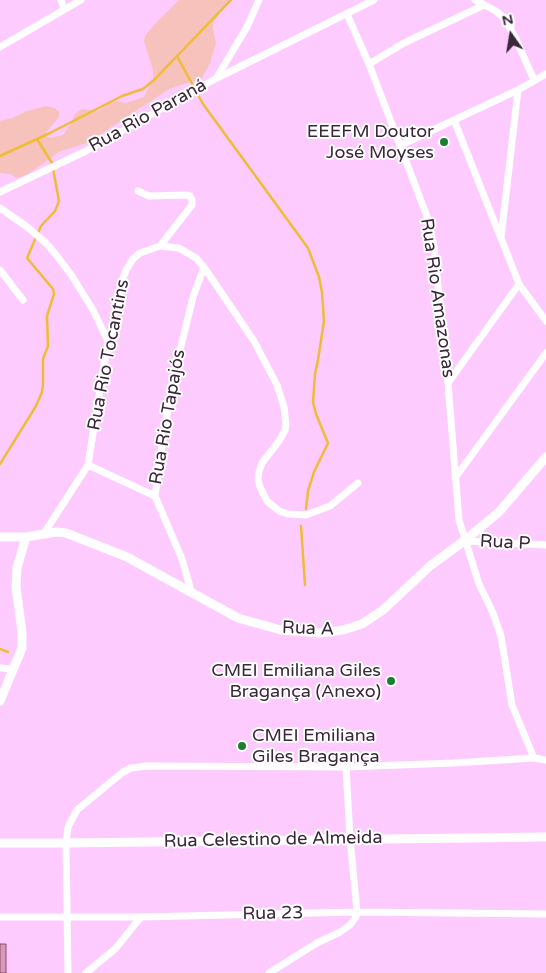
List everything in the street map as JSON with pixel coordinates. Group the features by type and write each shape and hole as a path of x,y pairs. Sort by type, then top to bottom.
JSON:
{"street":[{"path":"61,0 64,9"},
{"path":"0,47 81,0"},
{"name":"Rua Rio Paraná","path":"0,192 84,152 217,78 247,27 259,0"},
{"path":"217,78 374,0"},
{"path":"475,0 504,18 515,37 534,80"},
{"path":"369,64 404,43 484,5"},
{"name":"Rua Rio Amazonas","path":"347,14 369,64 428,219 432,238 448,383 459,520 479,584 493,613 501,636 512,705 534,758"},
{"path":"401,145 518,90 546,74"},
{"path":"501,238 518,90"},
{"path":"454,120 519,284 546,321"},
{"path":"138,191 149,196 186,195 190,196 192,200 192,206 160,246"},
{"path":"0,208 26,226 46,243 57,256 80,289 109,343"},
{"path":"160,246 179,248 196,258 204,267 254,341 276,385 284,407 286,420 285,430 262,464 259,472 258,480 267,501 279,511 288,514 306,515 330,506 358,483"},
{"name":"Rua Rio Tocantins","path":"45,532 88,465 109,343 121,284 126,270 140,252 160,246"},
{"name":"Rua Rio Tapajós","path":"192,594 182,559 155,496 174,375 193,297 204,267"},
{"path":"0,270 23,300"},
{"path":"448,383 519,284"},
{"path":"455,478 546,353"},
{"name":"Rua A","path":"0,537 26,537 45,532 66,533 127,557 238,618 281,630 320,633 343,630 362,624 383,610 430,566 499,512 546,457"},
{"path":"88,465 155,496"},
{"path":"0,701 22,648 22,632 16,587 17,568 26,537"},
{"name":"Rua P","path":"464,541 546,545"},
{"path":"0,668 14,669"},
{"path":"68,973 66,844 68,827 77,810 123,772 132,768 147,766 346,767 534,758 546,760"},
{"path":"269,973 350,925 356,917 346,767"},
{"name":"Rua Celestino de Almeida","path":"0,843 66,844 350,838 546,837"},
{"name":"Rua 23","path":"0,917 141,917 357,912 546,914"},
{"path":"86,973 115,949 141,917"}],"shaded area":[{"path":"179,0 232,0 223,8 213,23 216,43 210,63 202,78 169,89 89,142 59,152 28,174 16,178 11,174 0,173 0,121 46,106 55,108 59,112 59,117 47,131 45,136 50,138 63,135 75,114 82,109 98,111 110,103 117,101 126,103 144,97 153,79 153,70 144,41 145,36"}],"building":[{"path":"0,944 6,944 6,973 0,973"}],"waterway":[{"path":"0,156 122,96 143,89 231,0"},
{"path":"177,56 203,104 308,248 319,277 324,321 315,374 313,402 328,443 314,472 308,491 306,509"},
{"path":"0,464 36,406 42,392 43,359 48,346 47,316 54,294 53,289 27,258 41,226 55,211 59,201 52,163 37,139"},
{"path":"301,526 305,585"},
{"path":"0,649 8,652"}],"place":[{"name":"EEEFM Doutor José Moyses","path":"444,142"},
{"name":"CMEI Emiliana Giles Bragança (Anexo)","path":"391,681"},
{"name":"CMEI Emiliana Giles Bragança","path":"242,746"}]}
